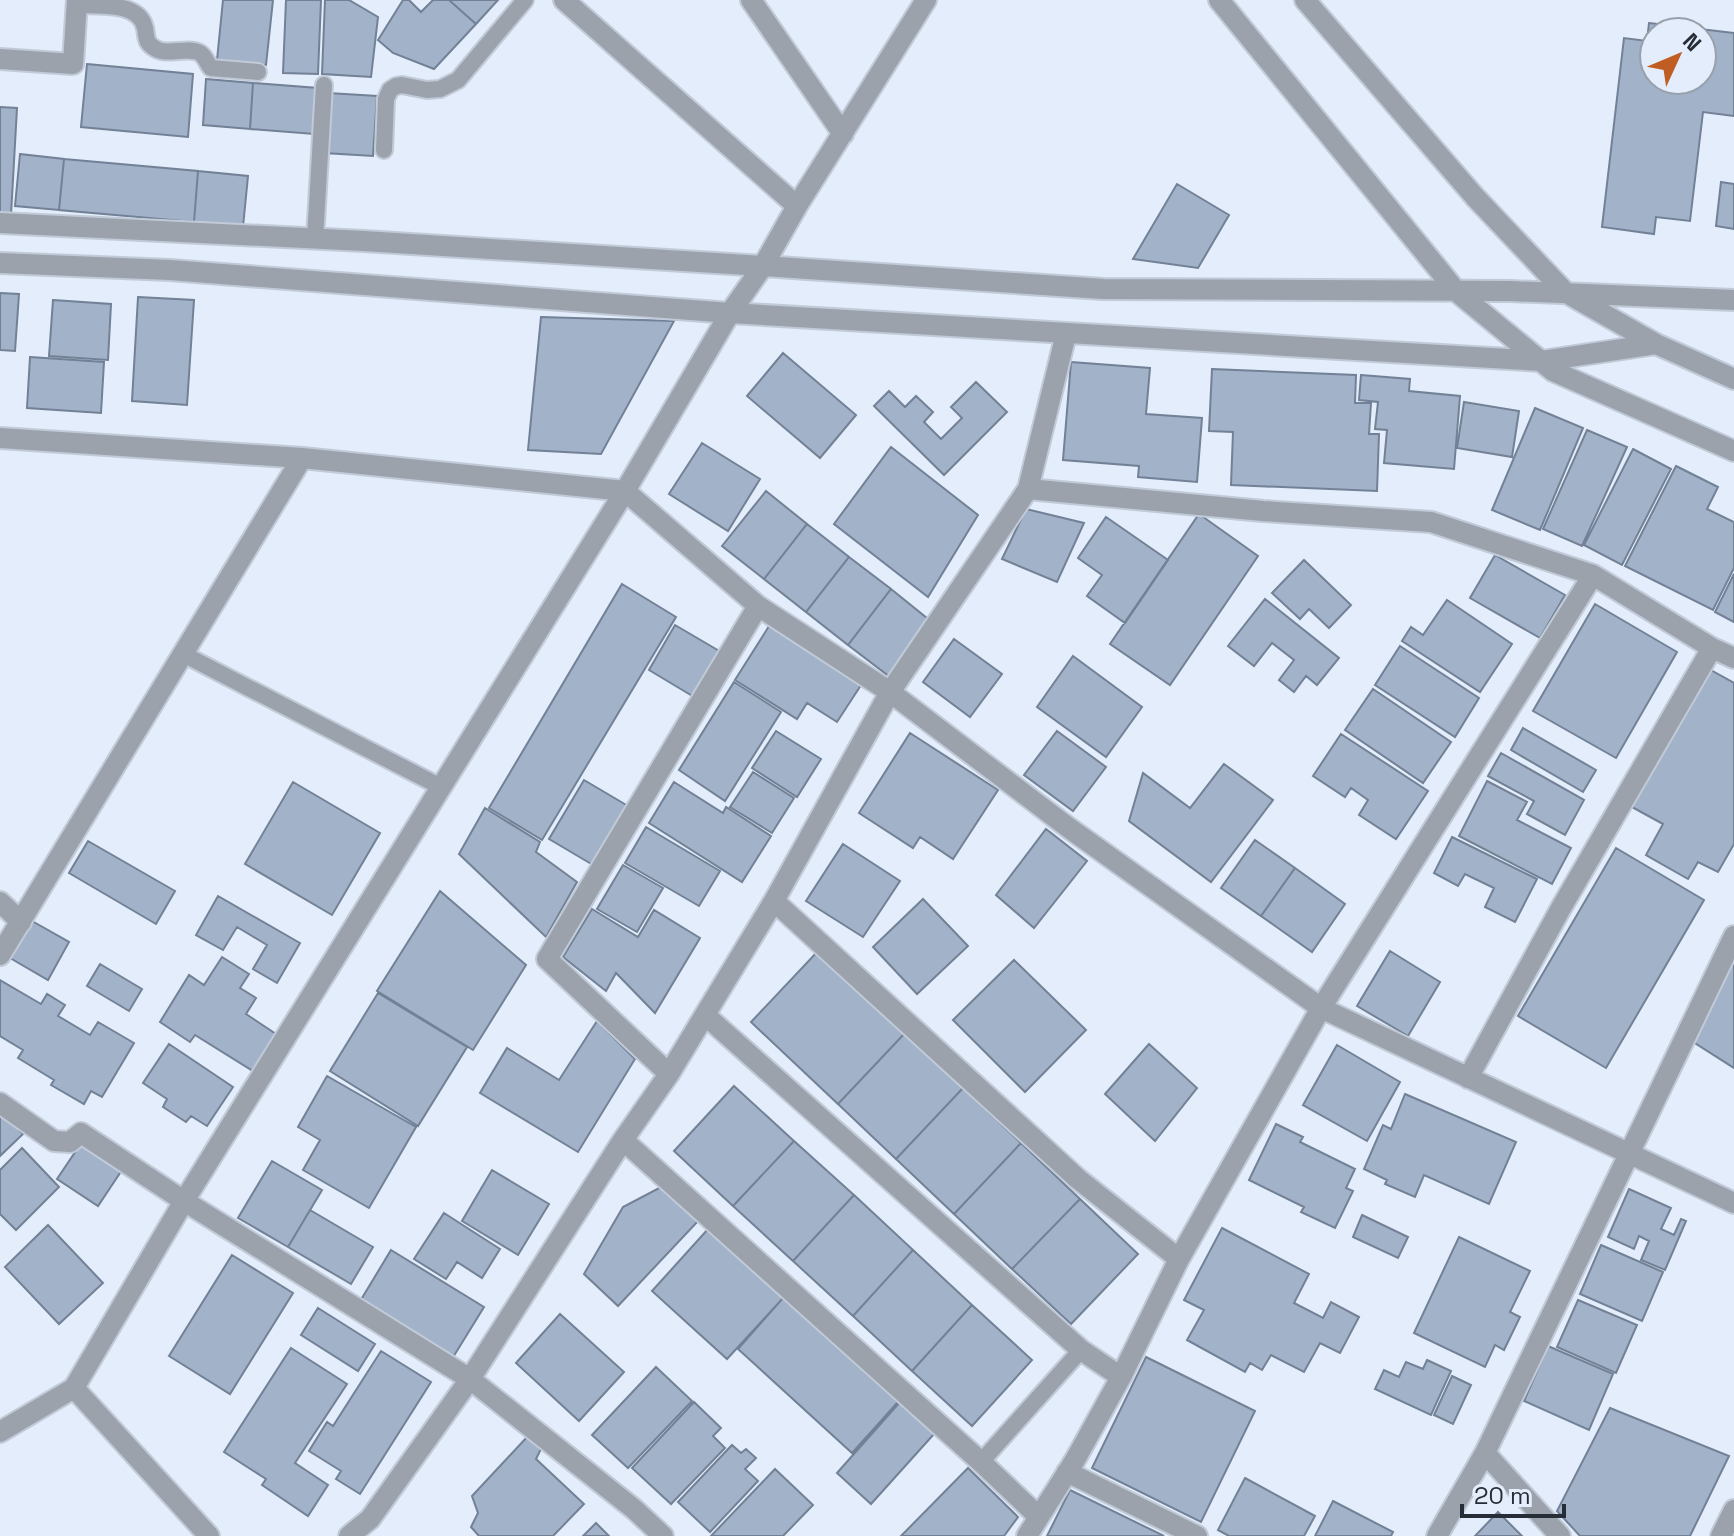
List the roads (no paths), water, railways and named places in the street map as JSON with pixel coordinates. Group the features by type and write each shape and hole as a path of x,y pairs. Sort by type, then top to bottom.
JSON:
{"street":[{"path":"564,0 797,206"},
{"path":"751,0 843,134"},
{"path":"0,1432 74,1388 184,1201 926,0"},
{"path":"1219,0 1457,292 1553,371 1734,451"},
{"path":"1305,0 1475,197 1565,292 1656,344 1734,379"},
{"path":"0,59 73,64 77,2"},
{"path":"0,223 315,239 1103,289 1565,292 1734,300"},
{"path":"0,263 170,270 730,313 1542,361 1656,344"},
{"path":"349,1536 370,1519 470,1379 623,1140 669,1074 774,901 890,692 1028,489 1066,334"},
{"path":"0,438 302,458 625,491 758,606 890,692 1069,828 1321,1008 1734,1203"},
{"path":"0,955 302,458"},
{"path":"1028,489 1263,511 1431,522 1593,575 1712,648 1734,658"},
{"path":"1027,1536 1121,1377 1179,1259 1321,1008 1593,575"},
{"path":"669,1074 547,959 758,606"},
{"path":"1468,1078 1561,908 1712,648"},
{"path":"774,901 1078,1179 1179,1259"},
{"path":"0,902 21,922"},
{"path":"1437,1536 1485,1453 1734,936"},
{"path":"705,1015 1081,1350 1121,1377"},
{"path":"0,1103 54,1141 70,1142 81,1133 184,1201 470,1379 634,1509 663,1536"},
{"path":"623,1140 1039,1517"},
{"path":"74,1388 209,1536"},
{"path":"1485,1453 1560,1536"},
{"path":"1067,1472 1197,1536"},
{"path":"1721,1536 1734,1510"}],"lane":[{"path":"384,150 386,99 390,90 402,85 440,89 458,80 525,0"},
{"path":"77,2 127,9 141,20 148,42 159,52 196,51 211,68 258,72"},
{"path":"315,239 324,85"},
{"path":"183,654 441,787"},
{"path":"981,1462 1081,1350"}]}
